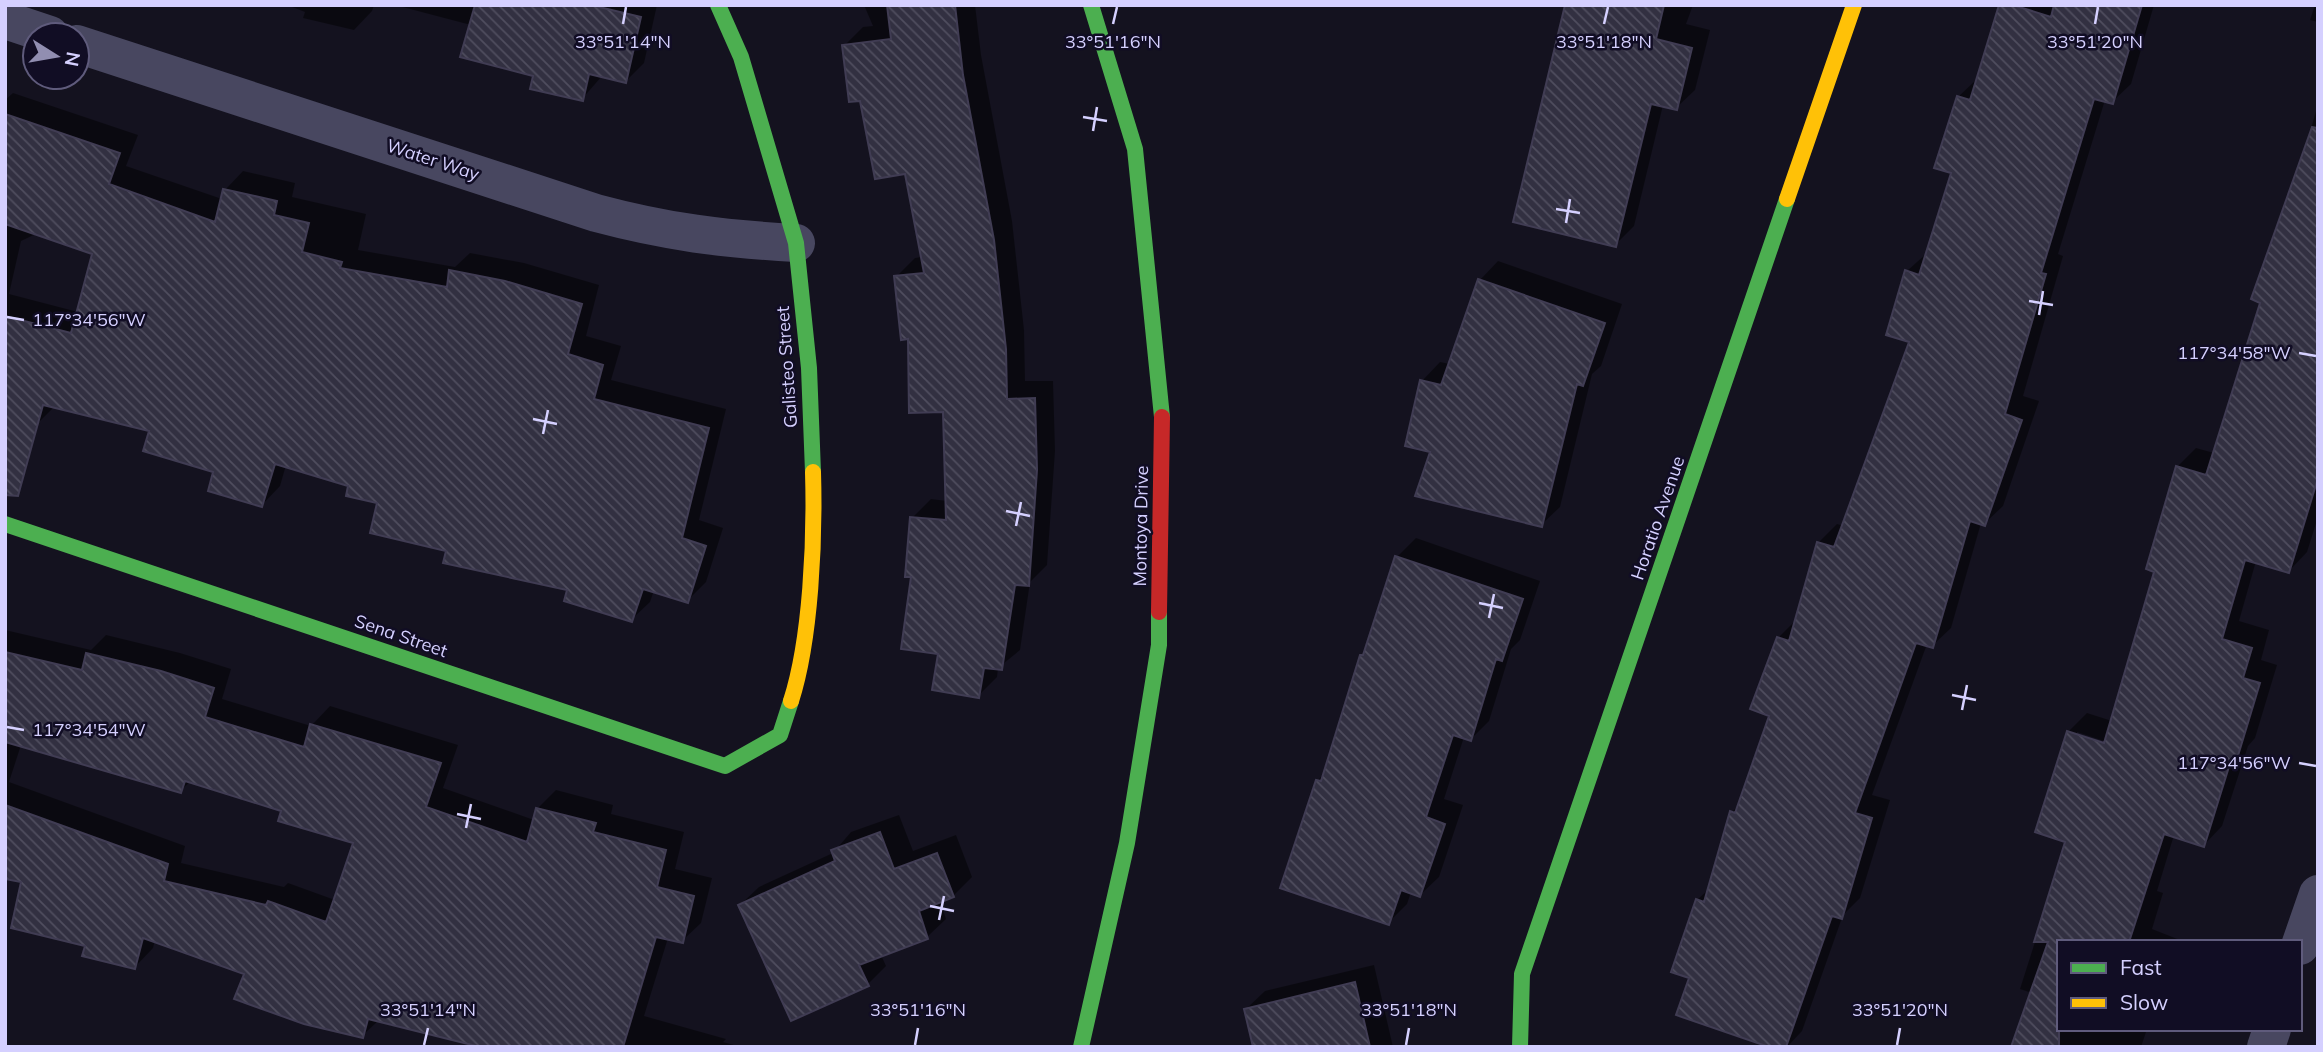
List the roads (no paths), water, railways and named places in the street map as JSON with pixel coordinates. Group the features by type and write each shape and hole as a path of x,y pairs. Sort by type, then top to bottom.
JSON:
{"street":[{"name":"Galisteo Street","path":"718,5 741,57 796,243 808,368 814,501 803,664 780,735"},
{"name":"Montoya Drive","path":"1080,1047 1127,843 1158,645 1162,397 1135,149 1091,5"},
{"name":"Horatio Avenue","path":"1520,1047 1522,974 1854,5"},
{"name":"Water Way","path":"91,49 596,213 661,231 730,240 796,243"},
{"name":"Sena Street","path":"5,524 725,766 780,735"},
{"path":"2302,940 2318,894"}]}
